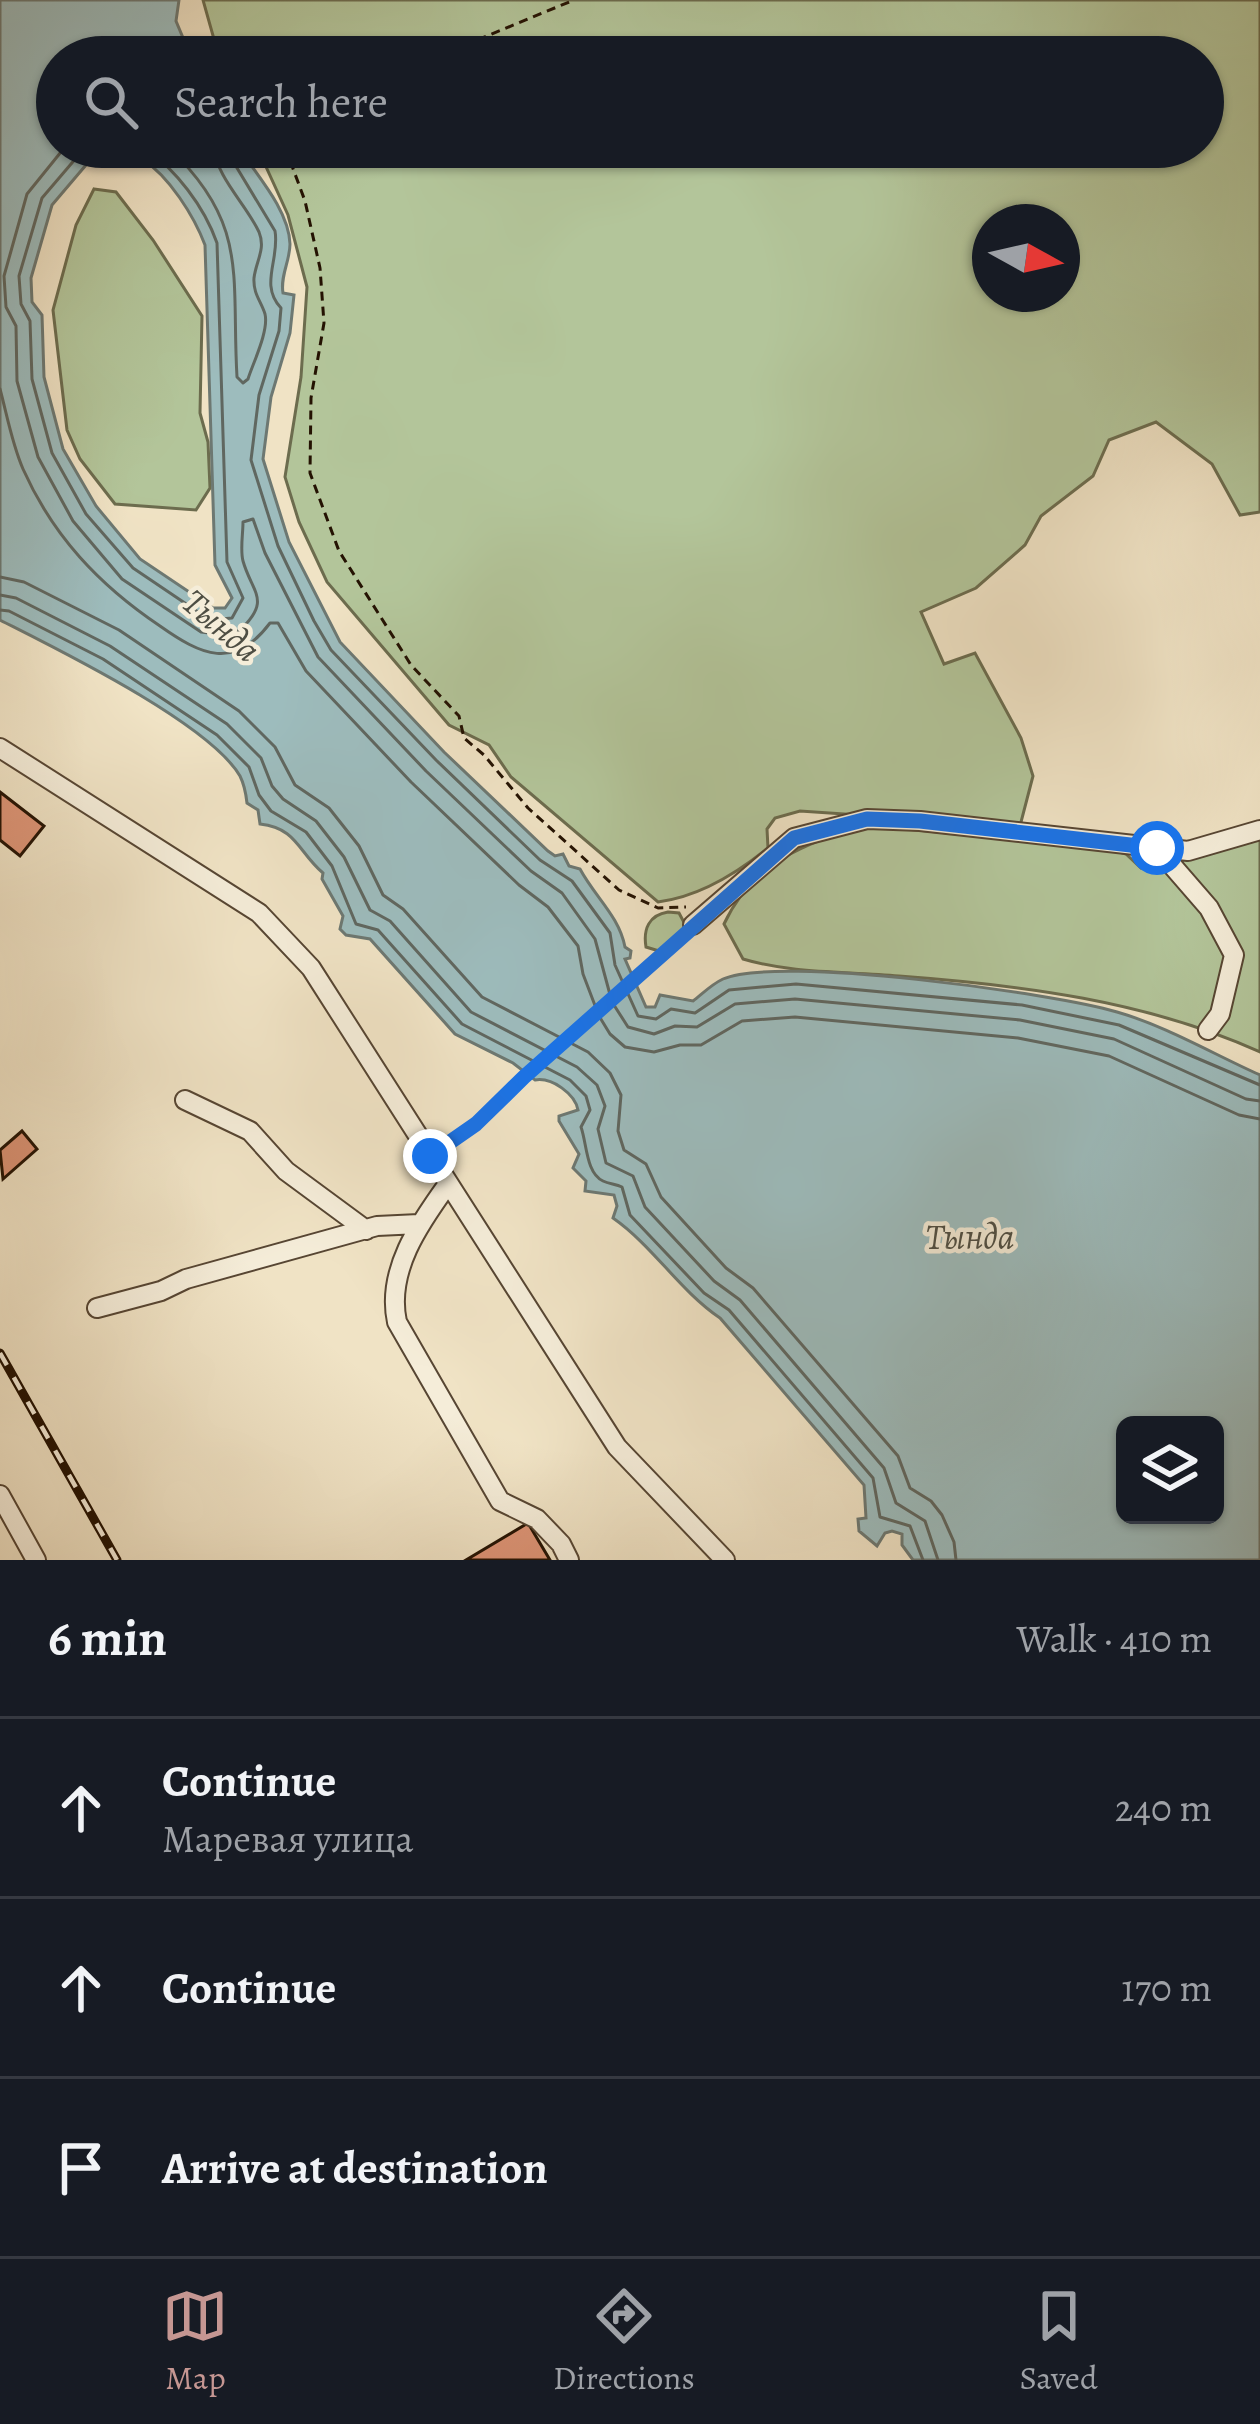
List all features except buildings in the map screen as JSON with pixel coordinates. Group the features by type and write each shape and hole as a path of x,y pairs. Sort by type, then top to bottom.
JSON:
{"street":[{"path":"0,748 260,913 311,968 617,1447 725,1560"},
{"path":"693,926 794,838 867,819 1188,851 1260,830"},
{"path":"1157,848 1209,908 1234,956 1220,1014 1208,1030"},
{"path":"185,1100 250,1131 286,1171 366,1229"},
{"path":"448,1184 419,1224 392,1300 397,1322 500,1502 537,1519 561,1544 568,1560"},
{"path":"98,1308 366,1229 419,1224"},
{"path":"0,1495 36,1560"}],"path":[{"path":"487,36 574,0"},
{"path":"293,168 320,268 324,323 311,398 310,473 339,551 411,664 459,716 464,738 546,826 580,851 603,878 634,898 658,908 714,907"},
{"path":"430,1156 476,1124 693,926"}],"green space":[{"path":"203,0 1260,0 1260,512 1240,515 1212,464 1156,422 1109,440 1093,476 1041,516 1025,545 976,588 921,612 944,664 975,653 1021,738 1033,776 1020,826 800,811 775,818 767,829 768,848 730,875 702,890 658,902 511,777 489,745 449,725 327,582 299,522 285,477 301,377 307,287 288,215 267,168 1224,168 1224,36 213,36"},
{"path":"94,189 116,192 202,316 200,413 208,442 210,488 196,510 115,504 80,459 67,430 53,310 76,225"},
{"path":"864,825 1106,848 1126,854 1141,868 1260,838 1260,1052 1174,1020 1083,998 945,980 800,970 743,959 724,924 750,885 801,849"},
{"path":"668,912 679,913 687,928 659,951 646,947 649,924"}],"water":[{"name":"Тында","path":"0,0 179,0 176,21 182,36 36,36 36,168 83,168 52,205 31,278 32,302 42,315 44,377 63,449 96,506 140,559 213,608 225,608 232,598 215,565 205,245 171,186 153,168 253,168 278,205 290,250 283,293 294,295 290,333 271,397 263,459 289,542 340,642 444,752 548,851 563,854 569,866 580,869 631,951 625,959 646,1007 655,1007 660,995 693,1001 723,979 753,973 798,971 917,979 1117,1012 1260,1075 1260,1560 913,1560 902,1545 902,1534 892,1531 877,1546 859,1531 858,1519 866,1518 864,1485 720,1318 613,1218 614,1195 585,1191 586,1181 573,1168 579,1154 559,1121 559,1116 578,1110 568,1093 548,1081 535,1080 513,1063 455,1034 370,939 346,935 340,929 343,916 323,873 290,836 260,824 258,810 247,803 240,776 223,755 130,689 0,620"}],"pier":[{"path":"637,970 640,981 525,1080 521,1075"}],"railway":[{"path":"0,1353 117,1560"}],"route":[{"path":"430,1156 476,1124 794,838 867,819 1157,848"}]}
